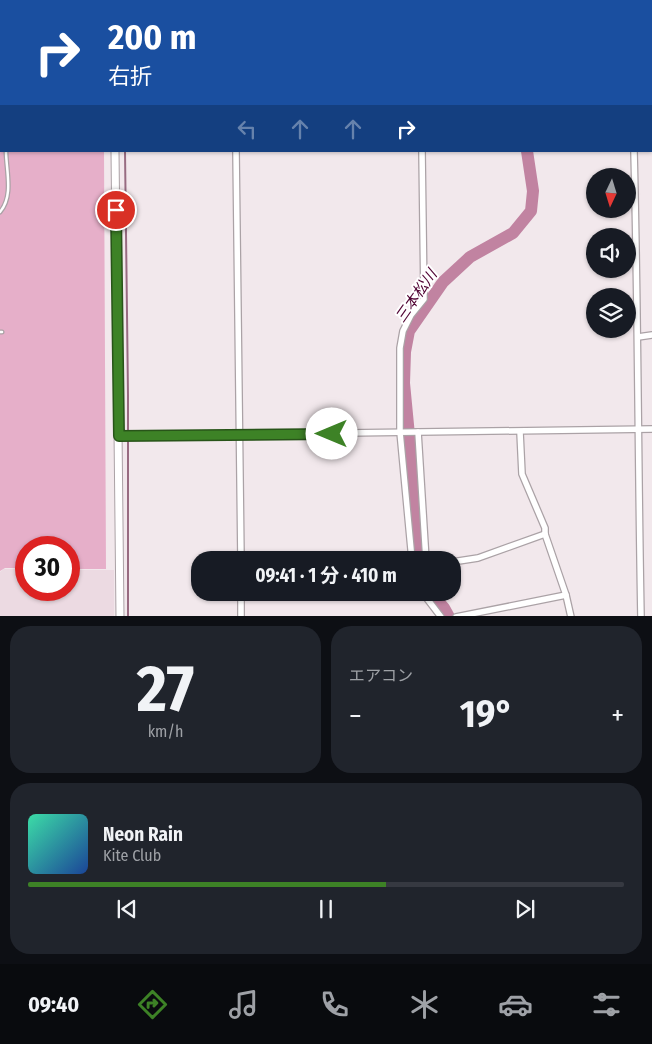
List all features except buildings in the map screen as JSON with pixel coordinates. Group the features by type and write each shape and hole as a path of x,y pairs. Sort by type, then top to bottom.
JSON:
{"street":[{"path":"115,152 120,616"},
{"path":"236,152 241,551"},
{"path":"411,551 400,432 400,348 403,331 424,299 422,152"},
{"path":"634,152 641,616"},
{"path":"638,337 652,335"},
{"path":"119,436 652,429"},
{"path":"418,432 425,551"},
{"path":"520,432 522,474 545,528 545,534 571,616"},
{"path":"461,561 478,558 545,534"},
{"path":"457,616 566,596"},
{"path":"241,601 241,616"},
{"path":"429,601 441,616"}],"lane":[{"path":"0,212 5,206 8,190 6,152"}],"shaded area":[{"path":"0,152 104,152 106,569 80,569 80,536 15,536 15,568 5,568 0,571"},
{"path":"4,569 15,569 15,601 80,601 80,570 114,570 114,616 0,616 0,572"}],"waterway":[{"path":"125,152 128,616"},
{"name":"三本松川","path":"420,551 404,383 405,352 409,331 443,282 470,257 513,233 531,211 533,191 527,152"},
{"name":"三本松川","path":"438,601 448,616"}],"route":[{"path":"116,210 119,436 332,434"}]}
